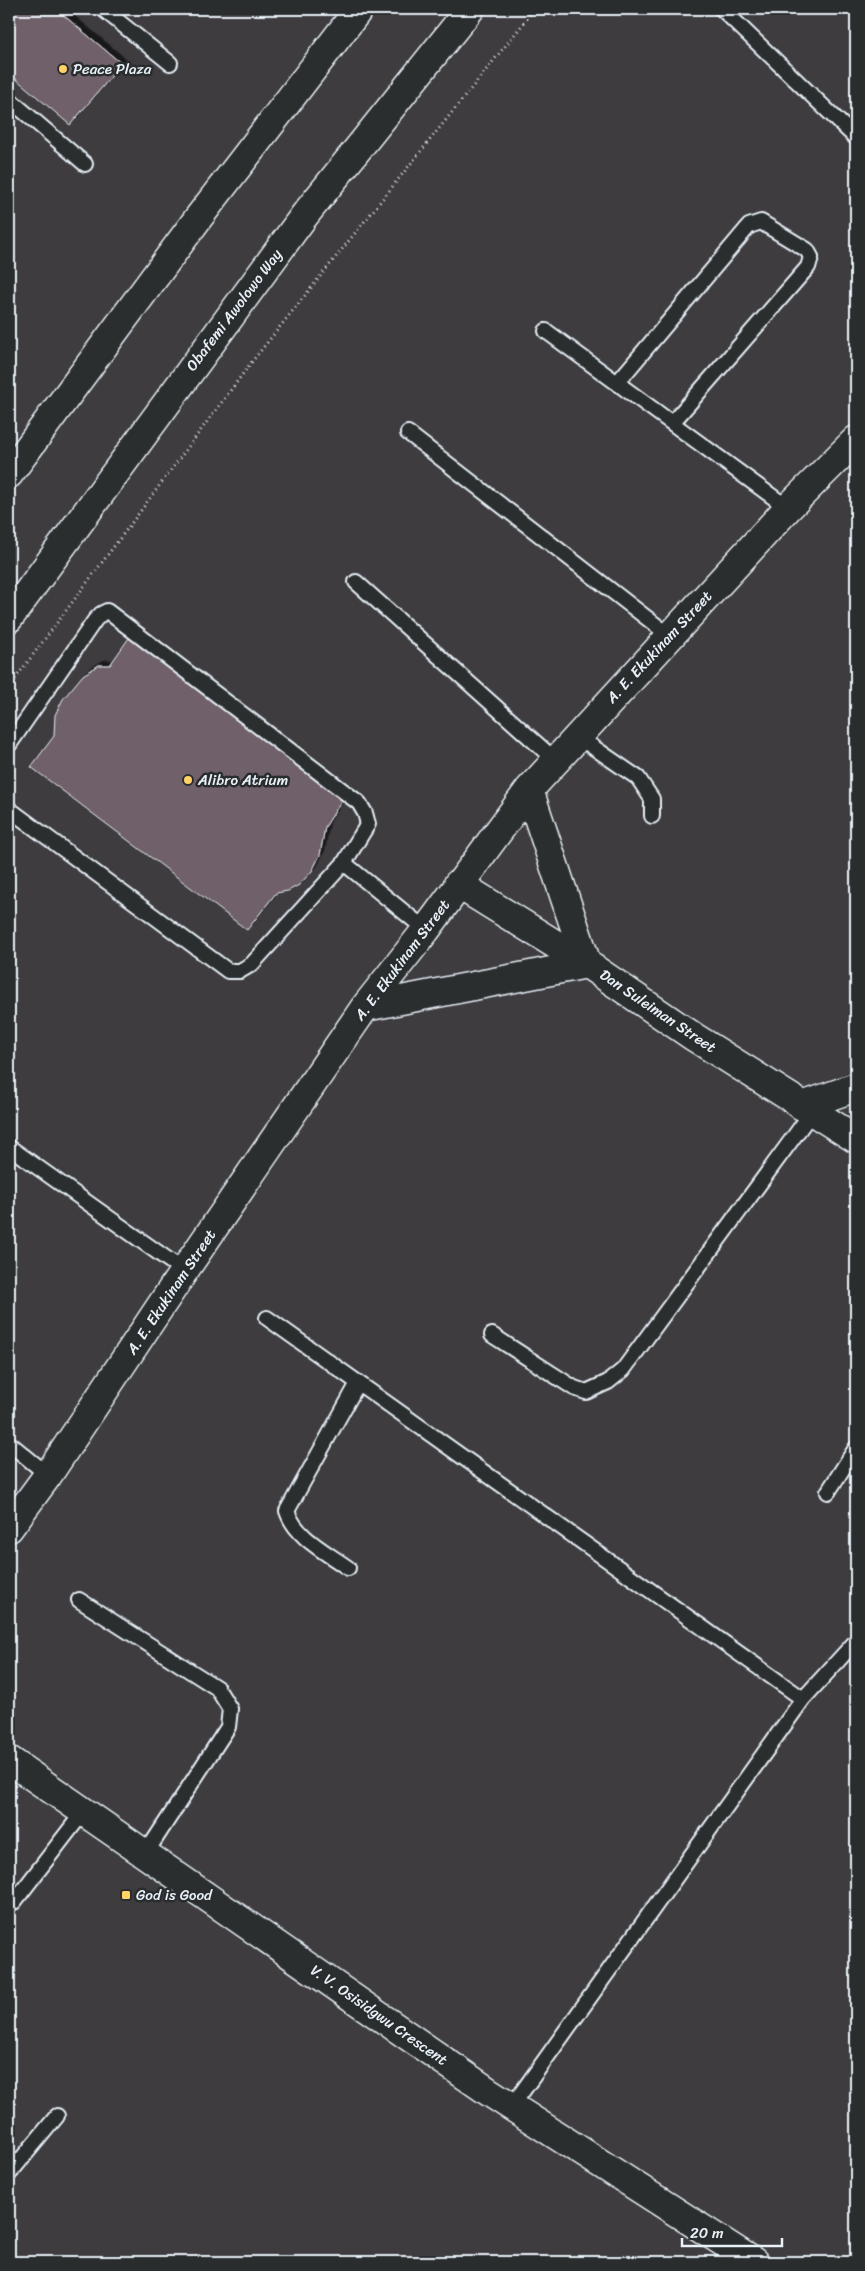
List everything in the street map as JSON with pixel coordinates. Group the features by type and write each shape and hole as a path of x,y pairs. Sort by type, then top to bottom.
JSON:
{"street":[{"path":"9,474 199,217 359,9"},
{"name":"Obafemi Awolowo Way","path":"9,618 304,216 470,9"},
{"name":"A. E. Ekukinam Street","path":"9,1528 48,1475 365,1006 426,930 529,790 788,508 856,440"},
{"path":"365,1006 587,964 529,790"},
{"name":"Dan Suleiman Street","path":"458,884 587,964 807,1109 856,1139"},
{"path":"807,1109 856,1087"},
{"name":"V. V. Osisidgwu Crescent","path":"9,1760 512,2106 754,2262"}],"lane":[{"path":"103,9 170,63"},
{"path":"722,9 856,138"},
{"path":"9,99 85,164"},
{"path":"617,383 749,226 761,222 807,250 811,257 808,267 672,423"},
{"path":"546,332 788,508"},
{"path":"408,433 670,636"},
{"path":"356,582 555,760"},
{"path":"9,745 95,620 107,611 359,803 365,813 368,824 344,863 252,964 240,971 228,971 9,809"},
{"path":"578,736 638,778 652,799 652,816"},
{"path":"344,863 426,930"},
{"path":"492,1335 574,1388 586,1392 608,1382 623,1370 807,1109"},
{"path":"9,1147 184,1272"},
{"path":"267,1318 803,1699"},
{"path":"348,1568 298,1532 291,1522 287,1511 358,1383"},
{"path":"9,1443 48,1475"},
{"path":"828,1492 856,1448"},
{"path":"79,1600 217,1688 230,1709 228,1727 146,1853"},
{"path":"512,2106 803,1699 856,1641"},
{"path":"9,1904 14,1902 84,1811"},
{"path":"9,2174 57,2116"}],"path":[{"path":"9,687 254,359 536,9"}],"building":[{"name":"Peace Plaza","path":"9,9 56,9 122,64 70,125 9,73"},
{"name":"Alibro Atrium","path":"131,635 346,794 325,827 320,855 312,871 299,885 288,891 276,893 247,930 31,767 54,736 55,715 63,699 83,675 99,665 110,665"}],"place":[{"name":"Peace Plaza","path":"63,69"},
{"name":"Alibro Atrium","path":"188,780"},
{"name":"God is Good","path":"126,1895"}]}
